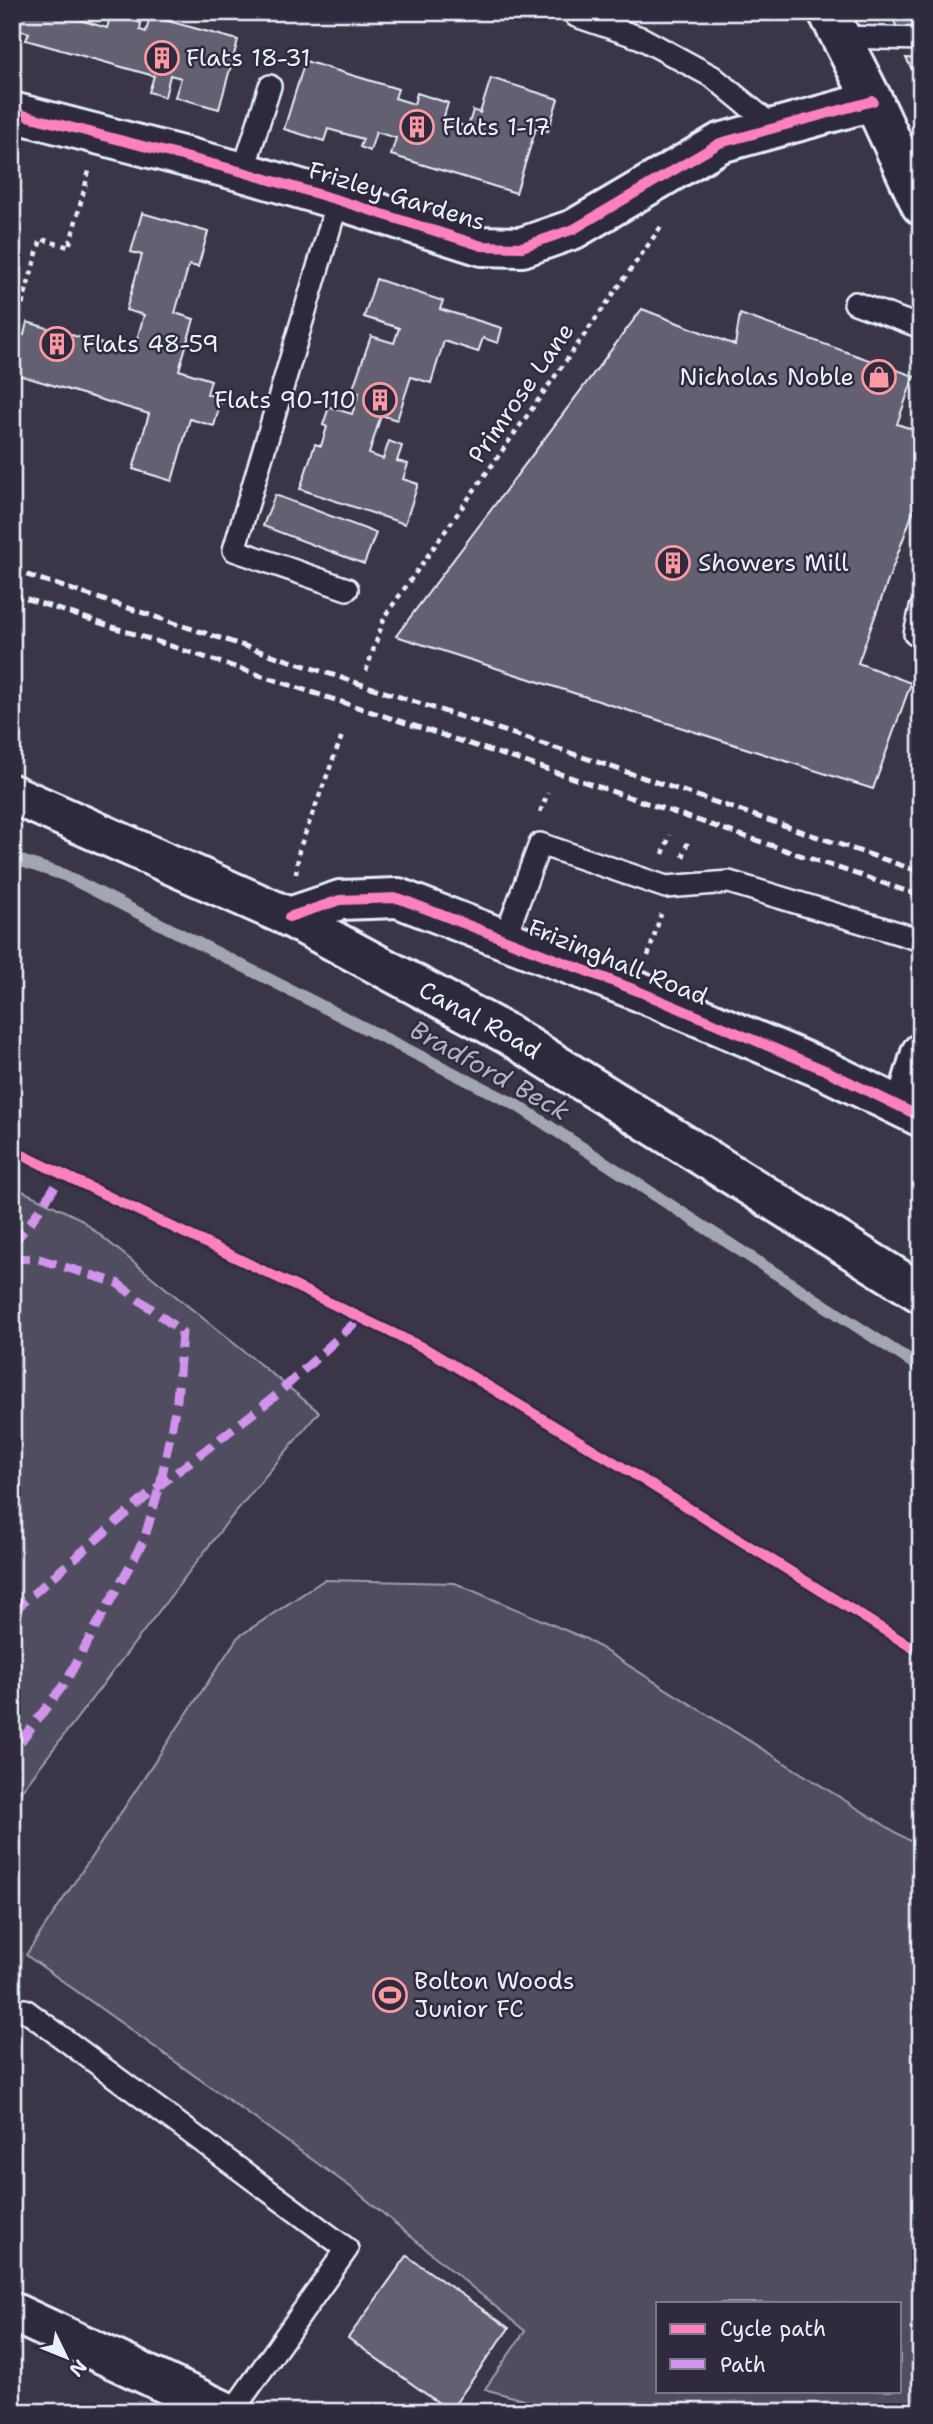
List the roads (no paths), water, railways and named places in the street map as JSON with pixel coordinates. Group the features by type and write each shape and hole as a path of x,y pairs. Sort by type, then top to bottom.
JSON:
{"street":[{"path":"835,24 921,205"},
{"name":"Frizley Gardens","path":"12,111 243,172 482,246 522,247 574,229 720,143 873,101"},
{"name":"Canal Road","path":"12,794 289,917 509,1035 921,1293"},
{"name":"Frizinghall Road","path":"289,917 340,900 398,898 638,991 825,1070 913,1113 921,1053"},
{"path":"12,2312 230,2412"}],"lane":[{"path":"576,16 641,38 713,77 775,128"},
{"path":"835,24 921,40"},
{"path":"243,172 270,86"},
{"path":"338,200 234,550 347,589"},
{"path":"855,303 921,327"},
{"path":"915,634 921,608"},
{"path":"504,940 540,845 666,887 729,882 921,940"},
{"path":"25,2010 347,2249 230,2412"}],"waterway":[{"name":"Bradford Beck","path":"12,858 64,875 518,1106 921,1368"}],"railway":[{"path":"12,570 550,746 921,872"},
{"path":"12,594 543,768 921,896"}],"place":[{"name":"Flats 18-31","path":"162,58"},
{"name":"Flats 1-17","path":"417,127"},
{"name":"Flats 48-59","path":"57,344"},
{"name":"Nicholas Noble","path":"879,377"},
{"name":"Flats 90-110","path":"380,400"},
{"name":"Showers Mill","path":"673,563"},
{"name":"Bolton Woods Junior FC","path":"390,1995"}]}
